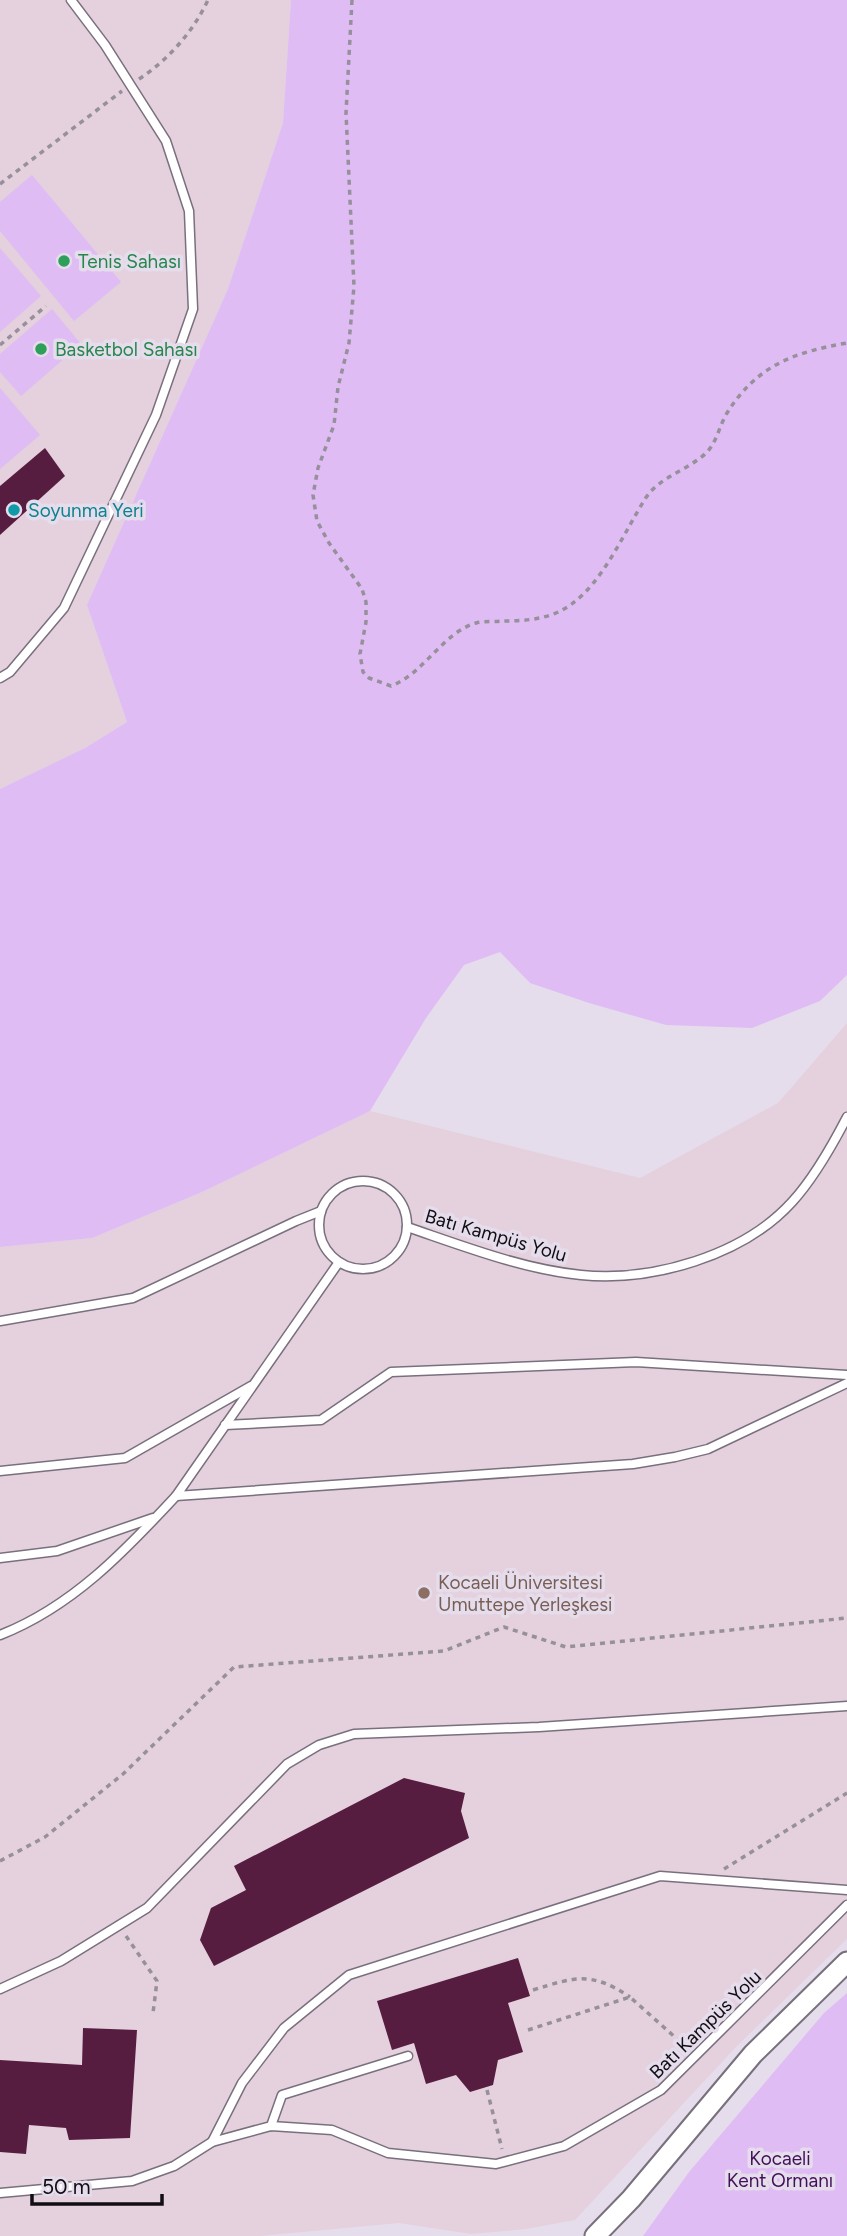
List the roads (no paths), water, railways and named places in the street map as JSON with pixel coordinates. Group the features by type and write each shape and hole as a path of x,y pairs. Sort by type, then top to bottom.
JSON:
{"street":[{"path":"595,2236 631,2199 752,2054 847,1962"}],"lane":[{"path":"0,678 10,672 64,608 156,415 193,309 189,211 166,141 105,45 71,0"},
{"name":"Batı Kampüs Yolu","path":"407,1227 475,1250 582,1275 634,1273 685,1264 715,1254 741,1241 791,1203 813,1174 847,1117"},
{"name":"Batı Kampüs Yolu","path":"0,1321 133,1298 321,1211 328,1198 339,1188 353,1182 368,1181 382,1185 395,1194 403,1206 407,1235 401,1248 392,1259 380,1266 359,1269 339,1262"},
{"path":"0,1635 66,1599 115,1561 176,1496 339,1262 328,1252 321,1240 321,1211"},
{"path":"225,1425 321,1420 391,1372 636,1362 847,1375"},
{"path":"176,1496 633,1464 675,1457 708,1449 847,1383"},
{"path":"0,1471 125,1458 254,1385"},
{"path":"0,1558 57,1551 156,1517"},
{"path":"0,1989 61,1961 147,1908 288,1764 318,1745 354,1734 540,1727 847,1706"},
{"path":"212,2142 242,2083 284,2028 349,1975 660,1876 847,1890"},
{"name":"Batı Kampüs Yolu","path":"0,2193 132,2181 174,2166 212,2142 271,2126 332,2130 388,2153 496,2164 564,2146 661,2090 847,1905"},
{"path":"271,2126 282,2095 408,2056"}],"place":[{"name":"Tenis Sahası","path":"64,261"},
{"name":"Basketbol Sahası","path":"41,349"},
{"name":"Soyunma Yeri","path":"14,510"},
{"name":"Kocaeli Üniversitesi Umuttepe Yerleşkesi","path":"424,1593"}],"park label":[{"name":"Kocaeli Kent Ormanı","path":"780,2169"}]}
